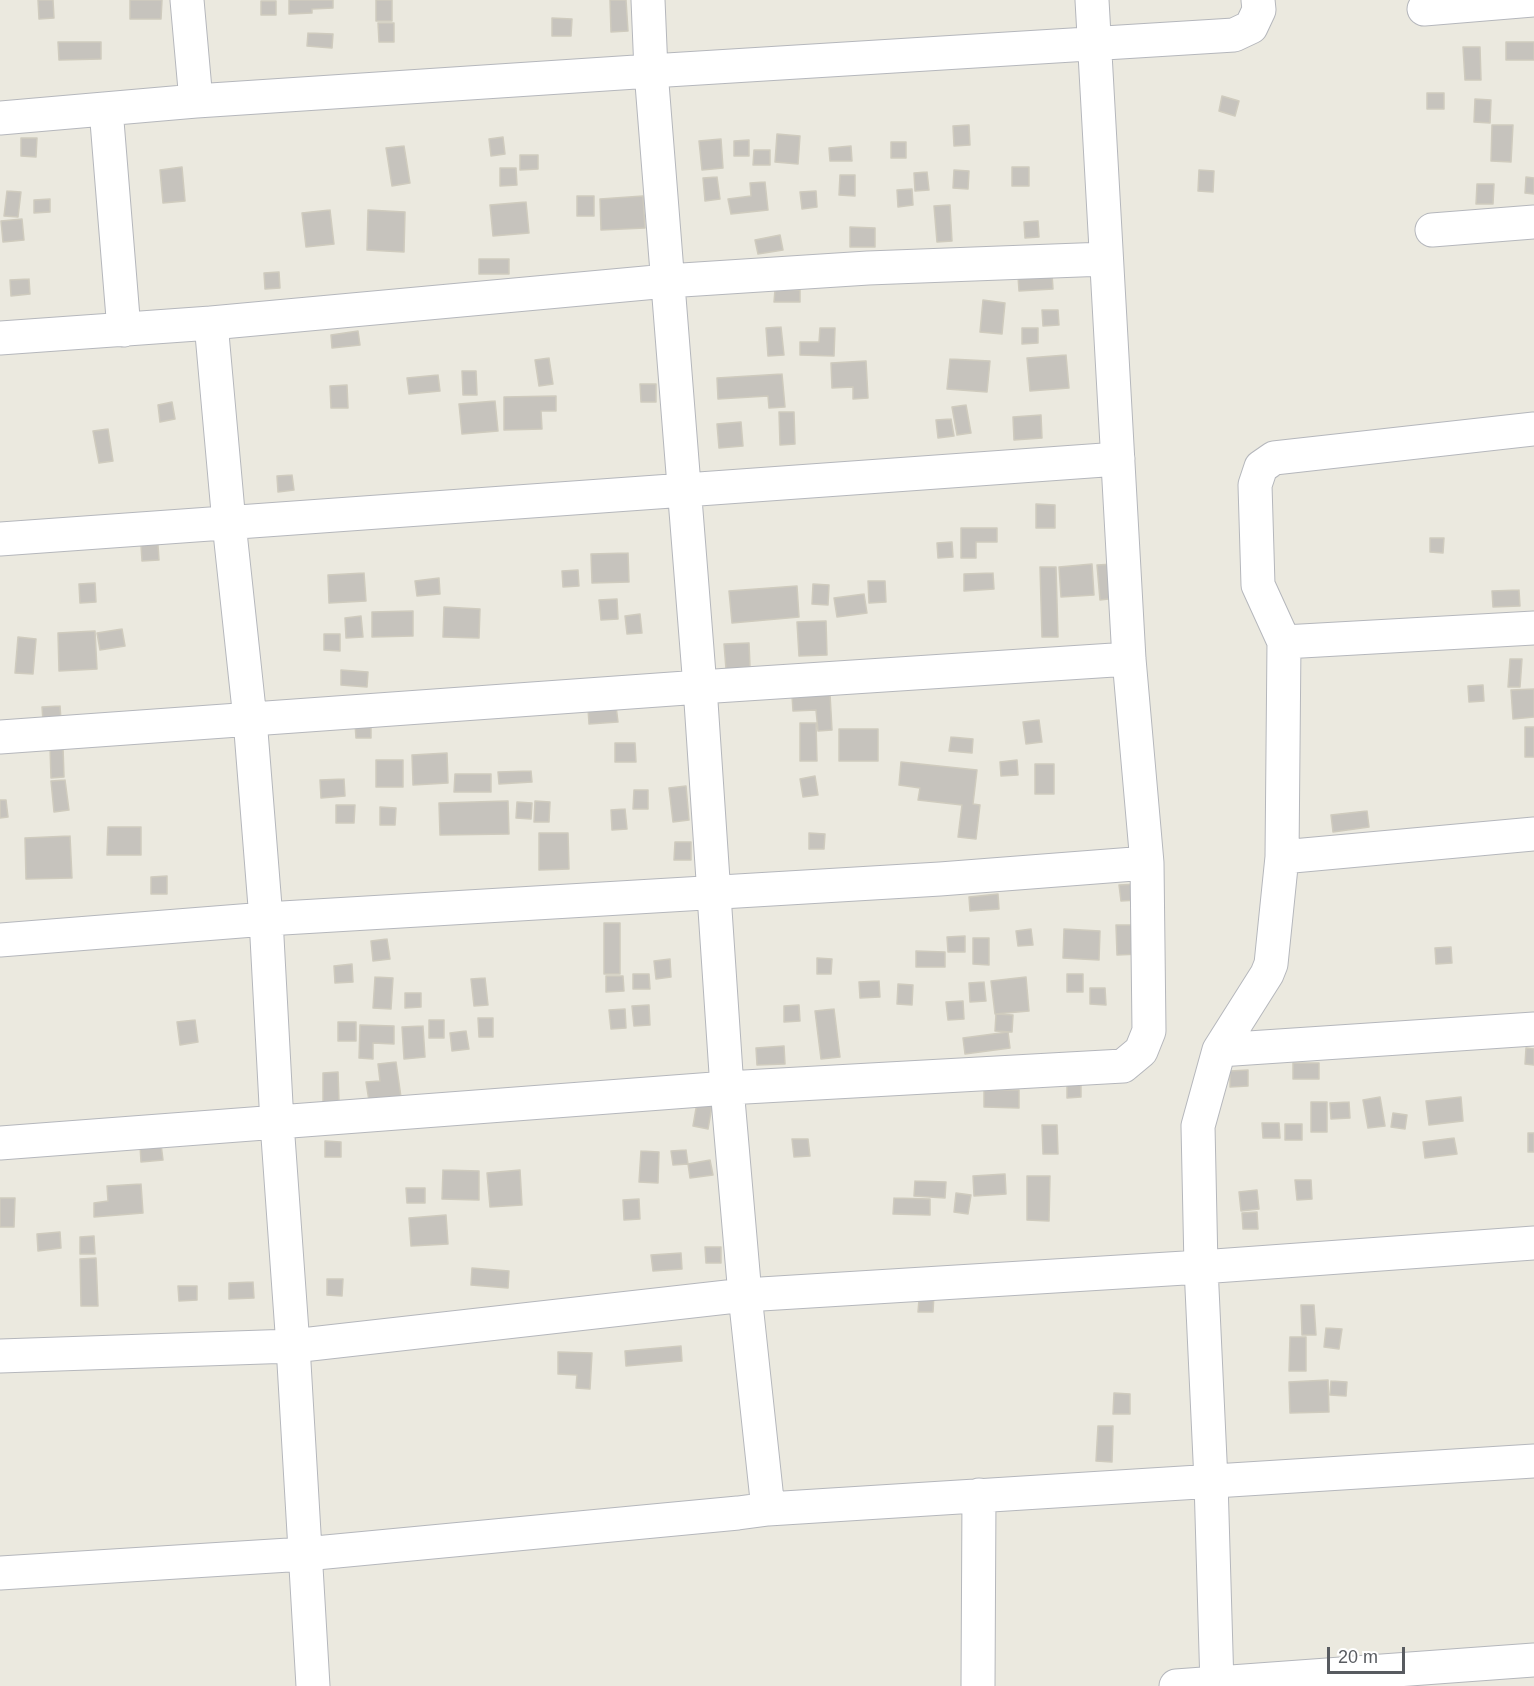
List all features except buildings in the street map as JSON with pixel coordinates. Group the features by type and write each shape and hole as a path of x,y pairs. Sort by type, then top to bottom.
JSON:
{"street":[{"path":"187,0 196,101"},
{"path":"648,0 651,71 715,891 727,1088 745,1295 768,1509"},
{"path":"0,1143 727,1088 1123,1066 1141,1051 1149,1031 1147,863 1129,659 1092,0"},
{"path":"0,118 196,101 1234,35 1251,27 1259,10 1258,0"},
{"path":"1424,9 1534,0"},
{"path":"106,109 124,330"},
{"path":"1432,230 1534,222"},
{"path":"0,338 211,323 668,281 868,268 1106,259"},
{"path":"211,323 250,719 266,919 313,1686"},
{"path":"1217,1684 1211,1480 1201,1267 1198,1126 1219,1050 1271,964 1282,856 1284,642 1258,585 1255,485 1261,467 1274,458 1534,429"},
{"path":"0,539 1118,459"},
{"path":"1284,642 1534,628"},
{"path":"0,737 1129,659"},
{"path":"1282,856 1534,834"},
{"path":"0,940 266,919 940,879 1147,863"},
{"path":"1219,1050 1534,1029"},
{"path":"0,1356 293,1346 745,1295 1201,1267 1534,1243"},
{"path":"0,1573 305,1554 768,1509 1534,1461"},
{"path":"978,1686 980,1495"},
{"path":"1176,1686 1534,1660"}]}
